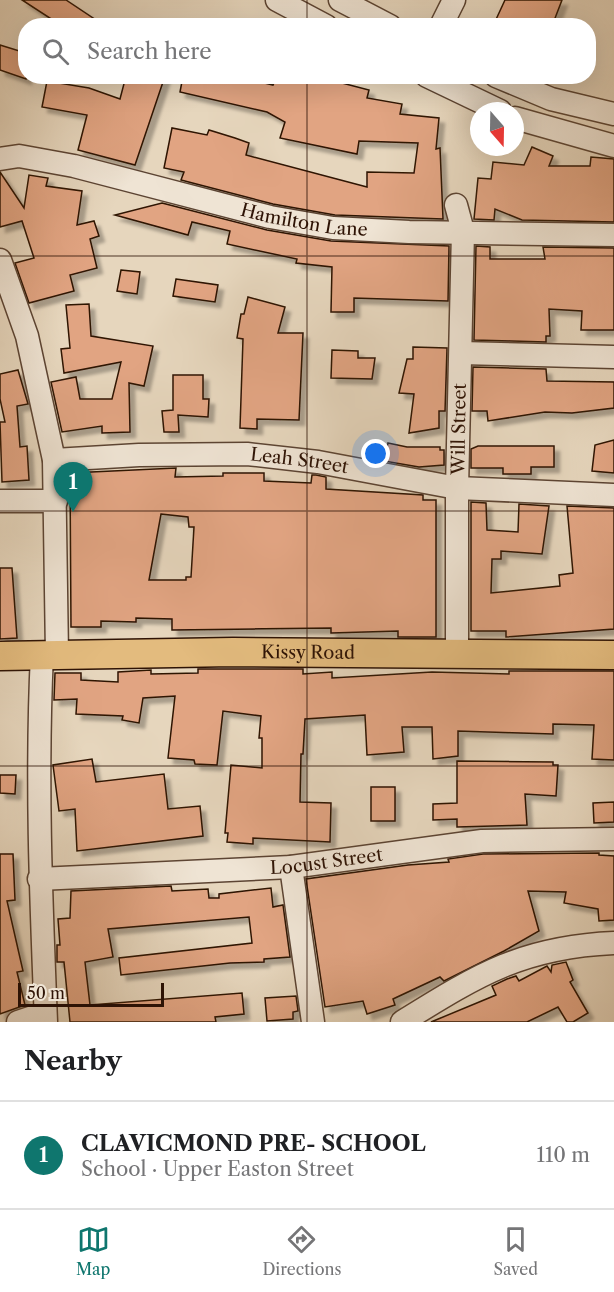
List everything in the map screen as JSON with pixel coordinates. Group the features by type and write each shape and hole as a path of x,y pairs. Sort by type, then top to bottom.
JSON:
{"main road":[{"name":"Kissy Road","path":"0,656 457,653 614,655"}],"street":[{"path":"277,0 311,18"},
{"path":"340,0 375,18"},
{"path":"445,18 454,0"},
{"path":"444,84 481,102"},
{"path":"515,84 551,99 614,114"},
{"path":"524,121 614,146"},
{"name":"Hamilton Lane","path":"0,159 19,156 74,166 270,217 333,228 409,232 614,235"},
{"name":"Will Street","path":"456,205 463,231 457,488 457,653"},
{"path":"0,260 27,336 54,460 56,501 50,654 39,723 39,879 45,1018 18,1022"},
{"path":"461,353 614,357"},
{"name":"Leah Street","path":"54,460 139,455 247,454 318,462 457,488 614,495"},
{"path":"0,501 56,501"},
{"name":"Locust Street","path":"39,879 291,867 482,841 614,839"},
{"path":"291,867 313,1022"},
{"path":"406,1021 470,980 498,967 548,950 614,943"}],"building":[{"path":"22,0 66,0 93,18 50,18"},
{"path":"505,0 562,0 555,18 497,18"},
{"path":"0,45 18,51 18,76 0,70"},
{"path":"46,84 89,88 120,99 124,84 162,84 135,165 78,150 87,115 42,107"},
{"path":"182,84 346,84 369,90 367,98 402,104 400,114 439,118 436,149 440,148 443,219 335,215 273,204 181,180 184,172 164,168 172,128 207,135 209,130 249,143 246,155 367,187 367,172 414,173 418,143 359,141 357,154 280,138 285,122 267,112 180,92"},
{"path":"532,147 553,156 549,166 590,166 591,157 614,159 614,222 522,220 495,209 494,220 474,219 478,178 491,179 493,162 524,165"},
{"path":"0,172 24,208 29,175 48,178 46,186 82,191 77,225 94,221 99,236 90,239 97,268 70,275 74,291 29,303 15,263 34,258 22,221 0,227"},
{"path":"162,203 267,230 331,241 449,246 448,301 354,298 354,312 331,312 332,267 296,263 297,259 227,244 230,231 192,222 188,235 115,215"},
{"path":"476,246 490,247 490,259 545,259 543,247 614,248 614,330 581,330 582,311 549,309 550,336 546,336 546,342 474,340"},
{"path":"121,270 140,272 137,294 117,291"},
{"path":"176,279 218,285 215,302 173,296"},
{"path":"248,297 285,307 278,333 303,333 299,420 257,419 257,429 240,428 243,339 237,338 241,314 244,314"},
{"path":"89,304 91,336 153,346 144,386 129,383 130,432 102,433 102,426 62,432 51,382 76,377 80,399 112,399 121,362 64,373 61,349 70,348 66,305"},
{"path":"413,347 447,348 445,411 439,411 439,428 409,433 414,394 399,393 407,359 413,359"},
{"path":"332,350 358,351 358,358 375,358 372,379 331,378"},
{"path":"473,367 546,369 547,381 614,382 614,408 572,413 545,412 488,421 487,411 472,411"},
{"path":"18,370 28,404 17,406 20,447 27,446 29,480 2,482 0,422 5,422 0,399 0,374"},
{"path":"173,375 203,375 203,399 209,399 208,417 178,415 179,432 164,432 162,411 173,410"},
{"path":"614,440 614,473 592,471 595,445"},
{"path":"388,443 407,447 440,447 440,450 444,450 444,465 419,467 384,461"},
{"path":"478,446 554,446 554,467 531,467 531,474 503,474 503,468 471,468 471,449"},
{"path":"176,468 175,477 223,476 223,473 264,473 264,481 311,483 312,475 316,475 326,477 326,489 423,495 423,500 436,500 436,637 398,637 398,631 331,633 331,628 172,630 172,619 136,618 136,622 101,621 101,627 71,627 70,473","holes":["161,514 188,517 189,527 194,527 191,577 186,577 186,580 149,580"]},
{"path":"471,502 486,503 487,530 518,532 519,504 549,506 542,554 501,551 501,559 492,559 491,593 560,586 559,575 573,573 567,506 614,508 614,629 506,637 506,631 471,631"},
{"path":"0,568 12,568 17,638 0,639"},
{"path":"198,669 303,669 303,674 332,672 332,678 432,672 509,674 509,671 614,671 614,760 592,759 594,725 553,724 553,734 458,731 458,756 433,759 432,727 402,727 404,752 367,755 365,715 305,719 303,754 301,754 300,802 331,803 330,842 253,838 253,844 227,842 228,833 225,833 231,765 262,768 262,738 259,738 261,716 223,711 217,765 195,764 194,760 168,758 175,696 143,698 139,723 122,720 123,716 76,714 77,699 54,700 55,673 81,673 81,680 118,682 118,672 151,670 151,674 198,673"},
{"path":"92,759 96,782 164,774 168,809 200,806 203,836 77,851 75,809 59,811 53,765"},
{"path":"457,761 553,762 553,765 558,765 556,796 525,794 527,825 457,827 457,819 433,820 433,804 457,803"},
{"path":"0,775 16,775 15,794 0,793"},
{"path":"371,787 395,787 395,821 371,821"},
{"path":"614,802 614,822 594,823 593,803"},
{"path":"599,853 599,855 614,856 614,920 599,921 598,909 564,903 566,892 528,891 539,931 504,951 444,981 440,977 393,999 395,1005 367,1014 363,1001 325,1007 306,879 408,865 449,862 448,859 483,854"},
{"path":"0,854 13,854 15,900 7,901 23,971 17,972 25,1005 0,1014"},
{"path":"171,886 172,891 208,889 209,898 219,898 219,894 271,888 273,907 283,905 290,957 264,959 264,962 230,963 121,975 119,958 252,943 249,917 108,929 113,957 85,962 90,1005 242,993 244,1014 215,1017 216,1022 70,1022 64,962 57,962 57,945 60,945 58,919 70,918 71,891"},
{"path":"566,962 573,980 570,982 588,1013 573,1022 567,1022 558,1007 527,1022 431,1022 496,995 492,986 507,979 516,976 519,981 547,966 551,972 552,965"},
{"path":"296,996 298,1011 293,1012 293,1019 267,1021 265,998"}],"place":[{"name":"CLAVICMOND PRE- SCHOOL","path":"73,512"}]}
